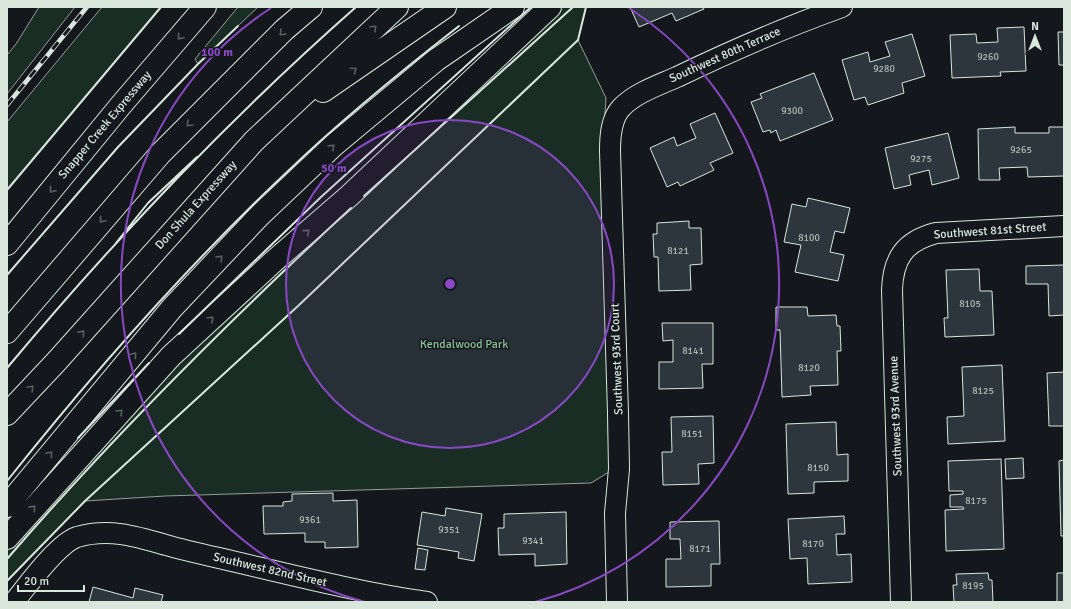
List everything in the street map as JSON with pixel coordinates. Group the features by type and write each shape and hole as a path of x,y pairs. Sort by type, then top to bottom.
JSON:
{"highway":[{"name":"Snapper Creek Expressway","path":"7,244 121,105 205,7"},
{"path":"7,332 160,154 284,30 311,7"},
{"name":"Don Shula Expressway","path":"7,414 56,362 254,141 397,7"},
{"path":"254,141 445,7"},
{"path":"7,506 172,308 260,215 334,145 436,60 513,7"},
{"path":"7,538 171,356 274,261 349,196 550,7"}],"street":[{"name":"Southwest 80th Terrace","path":"615,116 630,100 660,85 783,29 842,7"},
{"name":"Southwest 93rd Court","path":"615,116 611,133 610,151 619,469 616,514 617,602"},
{"name":"Southwest 81st Street","path":"917,239 936,233 955,231 1064,226"},
{"name":"Southwest 93rd Avenue","path":"901,602 893,280 899,257 917,239"},
{"name":"Southwest 82nd Street","path":"14,602 63,545 75,538 95,533 114,532 139,536 173,547 312,580 427,602"}],"green space":[{"path":"39,7 75,7 7,94 7,55 16,44"},
{"path":"102,7 161,7 7,190 7,122"},
{"path":"238,7 258,7 198,64 195,59"},
{"name":"Kendalwood Park","path":"540,7 586,7 578,40 606,98 603,144 609,472 591,483 165,496 85,501 7,581 7,526 364,168"}],"building":[{"path":"630,7 703,7 704,9 676,21 672,13 639,27"},
{"path":"1024,27 1026,71 1000,72 1001,76 952,78 950,35 976,34 977,43 998,42 997,28"},
{"path":"1058,32 1064,32 1064,65 1059,65"},
{"path":"912,34 925,76 902,83 904,93 868,105 865,97 854,100 842,60 868,52 870,62 890,56 885,42"},
{"path":"814,73 833,120 780,141 776,130 771,133 770,130 763,132 751,102 762,98 760,94"},
{"path":"715,113 733,153 710,163 714,170 680,186 678,182 667,187 650,148 674,137 677,146 696,138 690,124"},
{"path":"1015,127 1015,133 1049,133 1049,127 1064,127 1064,176 1028,177 1027,167 999,168 1000,180 979,180 978,129"},
{"path":"948,133 959,178 932,185 929,170 909,175 911,185 894,189 885,148"},
{"path":"808,198 850,208 844,233 835,231 830,252 844,255 838,281 795,272 801,245 784,242 792,204 806,207"},
{"path":"689,221 689,228 701,228 702,264 690,265 691,290 659,291 658,257 654,257 653,234 657,234 657,223"},
{"path":"1064,265 1064,315 1049,316 1048,284 1026,284 1026,266"},
{"path":"979,269 980,291 992,291 994,335 945,337 944,318 948,318 946,270"},
{"path":"776,307 807,307 808,316 836,315 837,326 840,326 841,351 837,351 838,385 810,386 811,395 782,397 780,330 776,330"},
{"path":"662,323 713,323 713,364 702,364 703,388 659,389 659,362 673,362 673,340 663,341"},
{"path":"1002,365 1005,441 948,444 947,417 964,416 962,367"},
{"path":"1064,372 1064,426 1049,426 1047,373"},
{"path":"713,416 714,463 698,464 699,484 663,485 662,452 672,452 671,417"},
{"path":"836,422 837,455 848,454 848,481 814,482 814,493 788,494 786,424"},
{"path":"1023,458 1024,478 1006,479 1005,459"},
{"path":"1001,459 1004,549 946,551 945,510 964,509 963,507 950,507 950,495 963,494 963,491 949,491 948,461"},
{"path":"1064,460 1064,536 1061,536 1059,461"},
{"path":"333,493 333,501 357,500 358,547 325,548 325,542 305,542 305,533 264,534 263,506 283,506 283,502 292,501 292,494"},
{"path":"446,508 482,514 474,561 458,558 459,552 417,545 422,512 445,516"},
{"path":"566,512 567,564 535,566 535,554 499,555 498,528 504,528 504,514"},
{"path":"844,516 845,534 836,534 837,555 851,554 852,582 808,584 807,558 790,559 788,519"},
{"path":"719,521 720,564 711,564 711,586 666,587 666,559 681,559 680,539 670,539 670,522"},
{"path":"418,548 428,550 425,570 415,569"},
{"path":"988,573 989,580 992,580 993,602 954,602 953,585 957,585 956,574"},
{"path":"1057,573 1064,573 1064,602 1057,602"},
{"path":"93,587 133,598 135,588 163,595 161,602 89,602"}],"railway":[{"path":"7,105 87,7"}],"wall":[{"path":"7,190 161,7"},
{"path":"7,368 89,273 174,181 263,92 356,7"},
{"path":"179,334 321,197 531,7"},
{"path":"364,196 573,7"},
{"path":"7,581 85,501 298,306 578,40 586,7"},
{"path":"7,275 118,147 198,64 238,26"},
{"path":"7,481 141,322 249,208 350,115 459,26"},
{"path":"197,157 116,243 148,203 197,157"},
{"path":"7,559 89,467 174,379 262,292 351,208"},
{"path":"78,438 149,363"}]}
